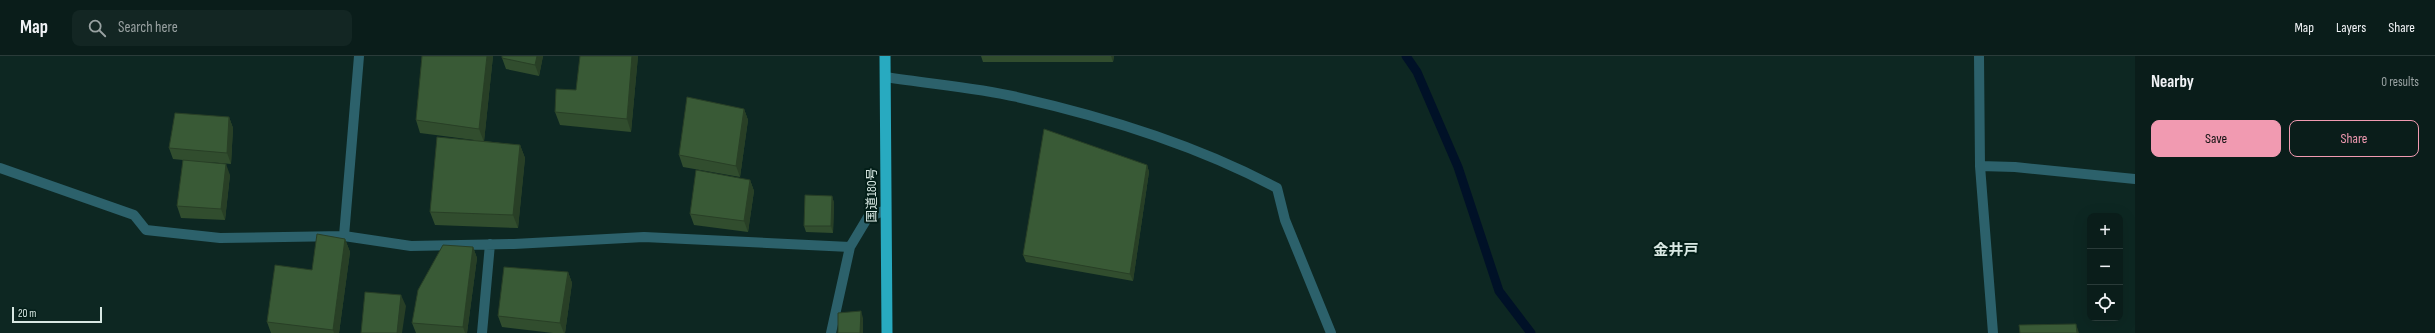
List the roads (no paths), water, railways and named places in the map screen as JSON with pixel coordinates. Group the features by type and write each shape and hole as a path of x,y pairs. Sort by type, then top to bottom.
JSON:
{"highway":[{"name":"国道180号","path":"885,56 887,333"}],"street":[{"path":"344,236 359,56"},
{"path":"1979,56 1980,166 1993,333"},
{"path":"886,77 1017,97 1136,129 1241,169 1277,188 1286,220 1331,333"},
{"path":"1980,166 2015,167 2135,179"},
{"path":"0,168 134,215 146,230 220,238 344,236 411,246 644,237 850,247"},
{"path":"832,333 850,247 868,217 886,210"},
{"path":"482,333 490,244"}],"waterway":[{"path":"1406,56 1417,72 1458,167 1499,291 1531,333"}],"district":[{"name":"金井戸","path":"1676,250"}]}
